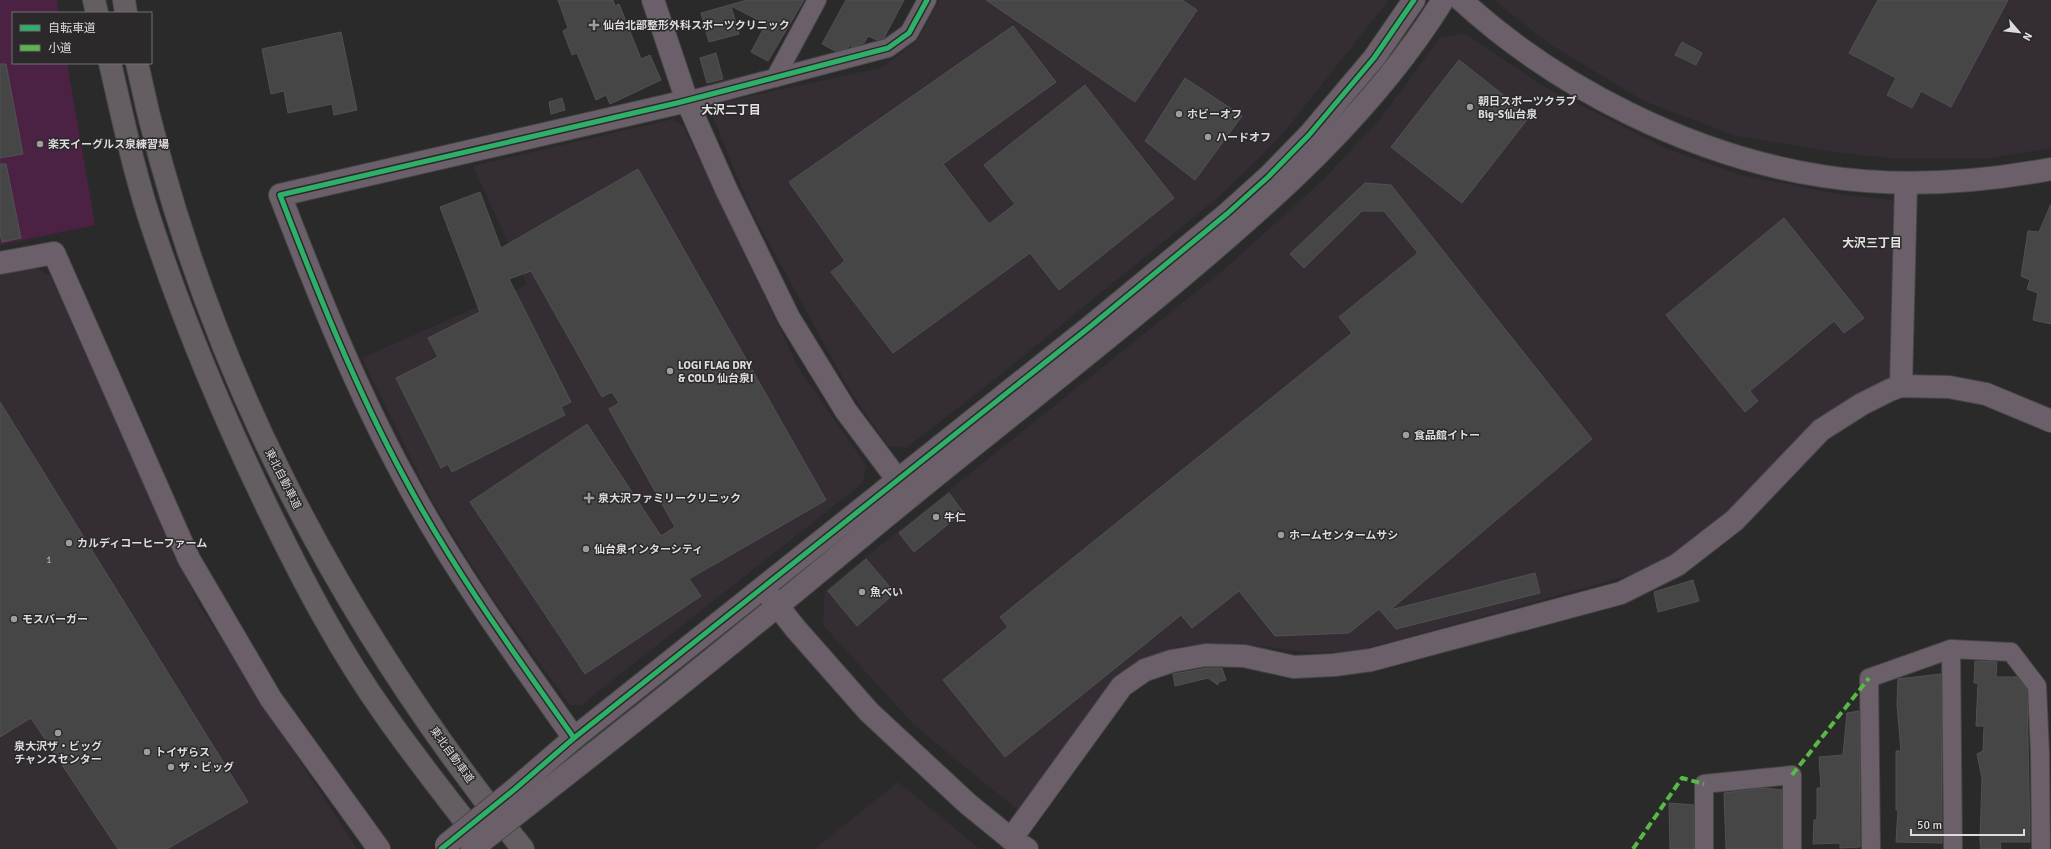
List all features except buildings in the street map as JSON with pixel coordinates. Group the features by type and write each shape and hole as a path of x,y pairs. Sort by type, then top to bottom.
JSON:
{"highway":[{"path":"94,0 98,12"},
{"path":"100,0 102,12"},
{"path":"124,0 126,12"},
{"path":"110,64 153,231 188,329 223,414 256,484 295,564 338,641 385,716 486,849"},
{"name":"東北自動車道","path":"137,64 167,184 192,265 246,404 280,476 362,623 409,697 461,769 523,849"}],"street":[{"path":"653,0 687,101 726,189 789,318 846,411 897,479"},
{"path":"775,78 817,0"},
{"path":"574,738 463,578 404,478 330,322 280,195 687,101 888,48 909,33 927,0"},
{"path":"472,849 522,797 574,738 762,586 1091,326 1228,213 1268,177 1309,135 1374,58 1414,0"},
{"path":"443,847 522,797 778,606 914,493 1103,343 1238,230 1323,150 1390,74 1443,0"},
{"path":"1461,0 1559,75 1616,108 1681,136 1752,160 1822,176 1906,183 1959,182 2018,175 2051,169"},
{"path":"1901,386 1906,183"},
{"path":"0,263 54,254 189,559 271,699 379,849"},
{"path":"762,586 869,712 968,804 1019,844 1122,686 1145,670 1172,661 1206,655 1244,656 1294,667 1334,665 1372,660 1621,593 1677,564 1735,520 1821,430 1862,404 1901,386 1950,387 1986,394 2051,421"},
{"path":"1951,650 1953,849"},
{"path":"1871,849 1869,678 1951,650 2011,652 2036,686 2046,754 2041,849"},
{"path":"1704,849 1704,784 1792,775 1792,849"}],"shaded area":[{"name":"楽天イーグルス泉練習場","path":"0,0 57,0 59,12 12,12 12,64 67,64 95,225 0,245"},
{"path":"939,0 1389,0 1285,131 1216,199 990,383 906,448 888,446 850,391 752,212 708,105 880,68 900,55 919,38"},
{"path":"1494,0 2051,0 2051,148 1989,158 1892,158 1840,153 1736,136 1644,101 1551,45"},
{"path":"1464,33 1543,86 1665,148 1740,175 1838,194 1892,200 1897,212 1892,378 1824,415 1762,479 1733,513 1683,548 1641,572 1406,638 1354,651 1315,653 1241,644 1180,646 1139,663 1019,811 914,725 823,625 825,590 1227,267 1323,180 1380,119 1440,38"},
{"path":"673,119 684,127 799,369 866,465 863,483 581,705 570,705 491,596 430,497 362,358 527,285 473,166"},
{"path":"32,267 50,275 199,605 357,849 0,849 0,274"},
{"path":"898,782 980,849 815,849"}],"marked path":[{"path":"1792,775 1869,678"},
{"path":"1633,849 1682,778 1704,784"}],"cycle path":[{"path":"574,738 464,578 443,545 404,477 353,374 308,267 280,195 677,103 888,48 909,33 927,0"},
{"path":"441,849 515,789 574,738 1091,326 1228,213 1268,177 1309,135 1374,58 1414,0"}],"place":[{"name":"仙台北部整形外科スポーツクリニック","path":"594,25"},
{"name":"朝日スポーツクラブ Big-S仙台泉","path":"1470,107"},
{"name":"ホビーオフ","path":"1179,114"},
{"name":"ハードオフ","path":"1208,137"},
{"name":"楽天イーグルス泉練習場","path":"40,144"},
{"name":"LOGI FLAG DRY & COLD 仙台泉I","path":"670,371"},
{"name":"食品館イトー","path":"1406,435"},
{"name":"泉大沢ファミリークリニック","path":"589,498"},
{"name":"牛仁","path":"936,517"},
{"name":"ホームセンタームサシ","path":"1281,535"},
{"name":"カルディコーヒーファーム","path":"69,543"},
{"name":"仙台泉インターシティ","path":"586,549"},
{"name":"魚べい","path":"862,592"},
{"name":"モスバーガー","path":"14,619"},
{"name":"泉大沢ザ・ビッグ チャンスセンター","path":"58,733"},
{"name":"トイザらス","path":"147,752"},
{"name":"ザ・ビッグ","path":"171,767"}],"district":[{"name":"大沢二丁目","path":"731,110"},
{"name":"大沢三丁目","path":"1872,243"}]}
